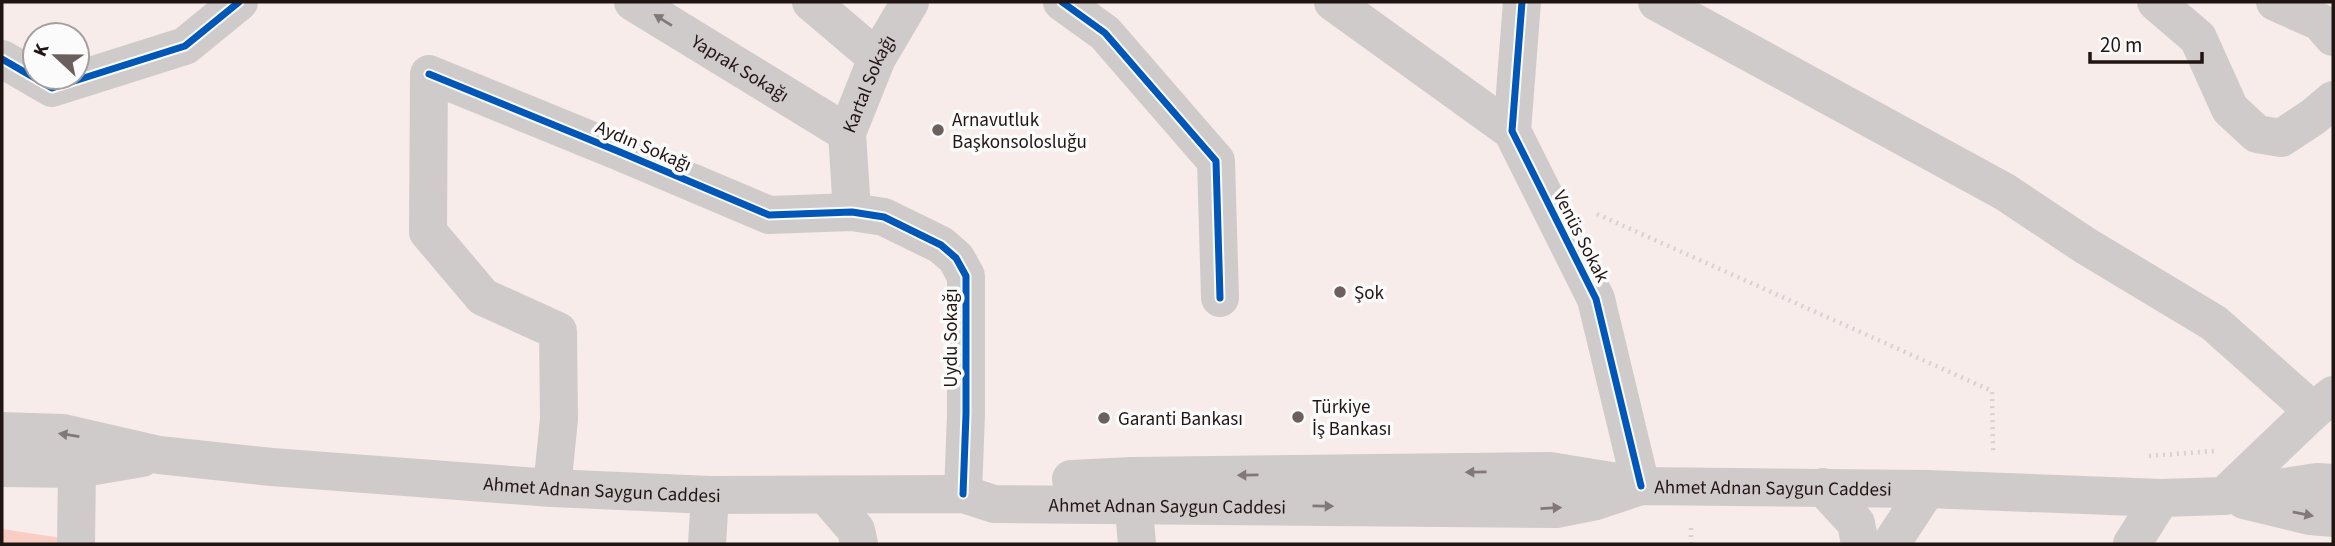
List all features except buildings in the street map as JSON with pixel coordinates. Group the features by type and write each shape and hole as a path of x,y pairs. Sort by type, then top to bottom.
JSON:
{"street":[{"path":"2,59 52,88 185,46 239,2"},
{"name":"Yaprak Sokağı","path":"633,2 847,133"},
{"path":"811,2 877,58"},
{"name":"Kartal Sokağı","path":"852,212 847,133 877,58 910,2"},
{"path":"1062,2 1105,33 1216,162 1220,298"},
{"path":"1333,2 1511,131"},
{"path":"1511,131 1521,2"},
{"path":"1657,2 2006,192 2086,246 2214,323 2323,403 2224,496"},
{"path":"2156,2 2199,38 2230,109 2258,134 2281,138 2333,100"},
{"path":"2275,2 2320,22 2333,37"},
{"name":"Aydın Sokağı","path":"552,488 559,419 558,331 483,297 428,232 429,74 769,215 852,212"},
{"name":"Venüs Sokak","path":"1511,131 1596,299 1641,486"},
{"name":"Uydu Sokağı","path":"852,212 884,217 941,245 956,258 965,276 966,414 952,494"},
{"name":"Ahmet Adnan Saygun Caddesi","path":"2,431 63,433 159,455 272,467 552,488 710,495 952,494 994,504 1133,490 1556,509 1596,501 1641,486 1927,488 2161,498 2224,496 2316,482 2333,483"},
{"path":"3,469 77,469 159,455"},
{"path":"76,544 77,469"},
{"path":"1823,487 1856,523 1860,544"},
{"path":"1891,544 1927,488"},
{"path":"1133,490 1137,544"},
{"path":"707,544 710,495"},
{"path":"826,495 856,530 859,544"},
{"path":"2224,496 2310,516 2333,518"},
{"path":"2132,544 2161,498"}],"path":[{"path":"1541,189 1992,391 1993,457"},
{"path":"2136,457 2216,451"}],"shaded area":[{"path":"2,529 101,544 2,544"}],"cycle path":[{"path":"2,59 52,88 185,46 239,2"},
{"path":"1062,2 1105,33 1216,161 1220,298"},
{"path":"1522,2 1512,131 1596,299 1641,486"},
{"path":"429,74 769,215 852,212 884,217 941,245 956,258 966,276 963,494"}],"place":[{"name":"Arnavutluk Başkonsolosluğu","path":"938,130"},
{"name":"Şok","path":"1340,292"},
{"name":"Türkiye İş Bankası","path":"1298,417"},
{"name":"Garanti Bankası","path":"1104,418"}]}
